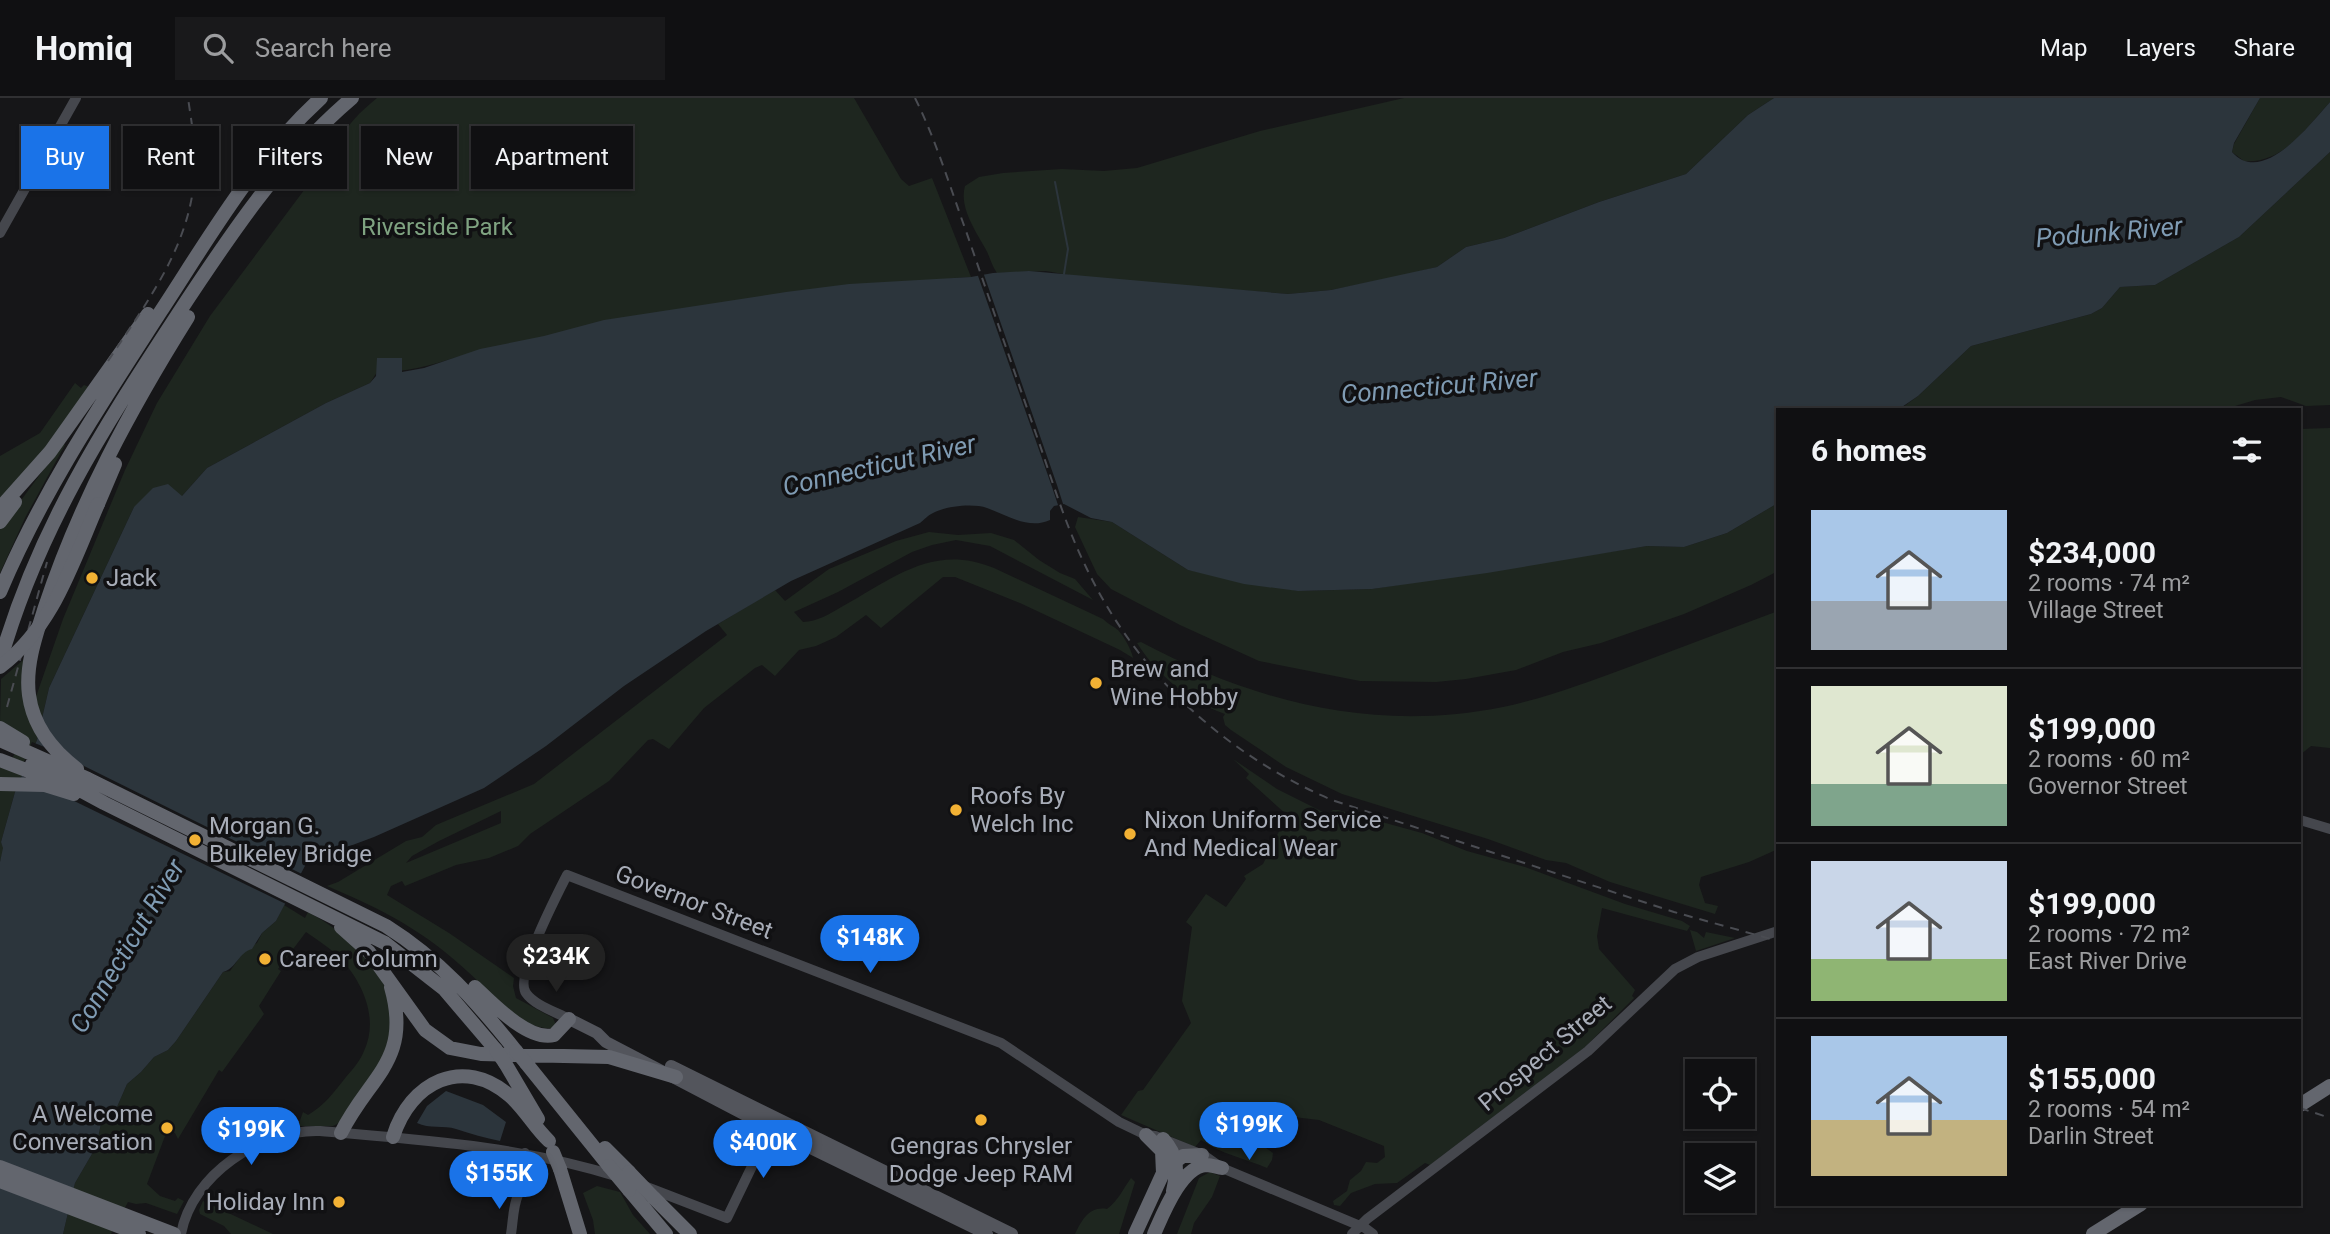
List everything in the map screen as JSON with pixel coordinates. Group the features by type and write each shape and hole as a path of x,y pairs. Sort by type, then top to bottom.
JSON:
{"highway":[{"path":"291,126 321,98"},
{"path":"0,662 22,594 49,530 107,424 222,247 288,161 352,98"},
{"path":"0,523 124,350 234,189"},
{"path":"0,592 31,523 104,400 243,189"},
{"path":"88,779 59,754 46,739 35,719 29,697 28,673 35,642 64,555 95,484 142,391 207,285 222,247"},
{"path":"0,667 25,646 46,618 161,362"},
{"path":"0,508 50,452"},
{"path":"0,633 33,550 49,530"},
{"path":"0,728 9,752"},
{"path":"0,740 9,752 92,797 371,935 409,960 450,995 496,1050 527,1098 560,1169 580,1234"},
{"path":"9,752 88,779 386,926 470,982 506,1016 537,1034 554,1035 569,1018"},
{"path":"0,784 45,785 92,797"},
{"path":"312,906 362,945 425,1030 437,1041 456,1050 481,1054 609,1057 676,1077"},
{"path":"437,962 474,998 666,1234"},
{"path":"341,1133 352,1112 383,1072 392,1052 396,1013 388,979"},
{"path":"393,1137 401,1120 424,1089 443,1078 464,1076 487,1081 508,1094 551,1146"},
{"path":"2301,1104 2330,1086"},
{"path":"546,1088 565,1100 629,1172 690,1234"},
{"path":"1146,1135 1163,1152 1163,1173"},
{"path":"1162,1138 1176,1160 1177,1172 1171,1199"},
{"path":"1135,1234 1163,1173 1176,1160 1202,1155"},
{"path":"1154,1234 1185,1178 1196,1169 1207,1165 1222,1168"},
{"path":"0,1167 118,1219 139,1234"},
{"path":"0,1181 118,1219 175,1234"},
{"path":"2093,1234 2138,1206"}],"main road":[{"path":"0,233 76,98"},
{"path":"2301,820 2330,829"},
{"name":"Governor Street","path":"569,1018 530,997 522,984 528,961 566,875 1001,1043 1111,1117 1146,1135 1162,1138 1202,1155 1222,1168 1356,1230 1373,1234"},
{"name":"Prospect Street","path":"1356,1230 1588,1051 1675,969 1698,957 1776,933"},
{"path":"569,1018 608,1042 676,1077 1012,1234"},
{"path":"597,1033 610,1036 987,1234"},
{"path":"175,1234 195,1195 229,1162 264,1143 291,1133 308,1131 462,1143 525,1153 622,1178 727,1218 773,1123"},
{"path":"510,1234 518,1194 515,1186 519,1161 525,1153"}],"green space":[{"name":"Riverside Park","path":"377,98 854,98 901,179 909,186 932,178 971,277 457,357 408,370 377,372 370,383 326,403 207,468 182,496 134,507 49,688 37,740 15,792 1,842 4,848 0,862 0,766 8,768 22,737 0,722 1,679 29,655 30,714 63,619 125,470 157,403 210,316 305,189 347,189 347,128"},
{"path":"1404,98 1774,98 1748,115 1686,174 1599,202 1504,238 1466,247 1437,267 1331,290 1288,294 1080,277 1046,271 997,273 964,202 965,186 979,177 1062,169 1104,171 1137,168 1260,131"},
{"path":"2260,98 2330,98 2330,102 2303,133 2282,151 2271,157 2244,161 2232,152 2234,144"},
{"path":"2330,152 2330,405 2306,406 2281,397 2255,400 2229,408 1902,408 1971,346 2091,314 2102,308 2120,287 2155,285 2239,237"},
{"path":"75,383 81,388 84,385 92,388 65,426 0,502 0,456 40,433"},
{"path":"2330,428 2330,748 2311,746 2301,754 2301,429"},
{"path":"63,443 65,445 25,518 0,573 0,529"},
{"path":"1776,504 1776,572 1684,614 1601,643 1563,652 1516,670 1436,682 1360,681 1259,661 1180,625 1111,589 1097,574 1075,527 1078,517 1112,522 1188,570 1298,591 1372,589 1647,546 1684,547 1727,533"},
{"path":"929,532 958,535 991,533 1014,540 1039,560 1075,579 1093,600 990,546 956,540 912,552 838,592 794,612 803,622 813,620 915,567 952,559 972,561 994,568 1103,619 1118,630 1133,658 1020,603 955,577 943,577 881,628 866,615 836,637 799,650 775,676 762,665 755,668 704,708 669,749 653,739 648,740 609,781 530,834 518,846 489,858 456,865 405,886 402,881 391,886 387,895 449,933 514,978 516,998 553,1018 556,1025 554,1028 544,1028 524,1021 428,939 392,916 327,886 406,841 422,837 436,825 534,784 727,635 718,624 775,590 785,601 829,569 896,541","holes":["501,811 501,823 406,863 412,856 439,841"]},
{"path":"1776,612 1776,850 1749,862 1701,877 1699,885 1705,903 1718,906 1715,914 1610,882 1566,863 1546,860 1488,839 1342,794 1286,767 1231,730 1225,725 1225,714 1199,702 1175,686 1154,666 1137,643 1141,642 1184,663 1272,696 1316,707 1362,714 1455,714 1503,707 1551,694"},
{"path":"1233,759 1277,789 1327,814 1338,810 1422,833 1467,851 1525,867 1690,926 1687,931 1602,908 1597,936 1599,949 1635,990 1632,996 1634,998 1584,1048 1430,1165 1425,1163 1397,1183 1375,1184 1351,1193 1340,1206 1334,1205 1333,1201 1347,1191 1350,1180 1361,1171 1366,1162 1377,1163 1385,1157 1384,1146 1319,1120 1285,1116 1266,1108 1249,1115 1243,1128 1249,1136 1273,1153 1267,1168 1201,1140 1195,1147 1121,1115 1138,1091 1143,1090 1191,1023 1182,1001 1192,927 1186,922 1206,894 1226,907 1246,879 1244,876 1263,864 1287,815 1246,778 1249,774"},
{"path":"284,905 305,918 308,912 324,921 354,944 378,973 386,989 390,1007 391,1043 377,1070 339,1123 333,1126 298,1126 303,1112 308,1115 319,1107 356,1065 364,1051 370,1025 365,999 353,974 336,954 306,932 278,969 281,971 259,1006 264,1014 222,1072 219,1070 178,1139 168,1128 147,1184 160,1196 184,1201 177,1214 146,1203 128,1202 111,1234 63,1234 75,1183 96,1147 102,1119 117,1107 127,1084 154,1057 168,1050 176,1041 223,972 230,971 245,950 257,943 262,933 276,921"},
{"path":"1690,930 1704,938 1706,932 1735,938 1696,951"},
{"path":"1210,1172 1220,1176 1212,1197 1194,1223 1191,1234 1177,1234 1199,1178"},
{"path":"1131,1178 1135,1182 1119,1234 1075,1234 1083,1219 1091,1212 1111,1206"},
{"path":"597,1186 620,1192 633,1215 650,1234 595,1234 583,1193"},
{"path":"203,1201 273,1234 231,1234 224,1226 200,1214"}],"water":[{"path":"1774,98 2260,98 2234,143 2232,152 2244,161 2258,162 2285,148 2330,102 2330,152 2239,237 2155,285 2120,287 2102,308 2091,314 1971,346 1918,396 1900,408 1776,408 1776,504 1727,533 1684,547 1647,546 1372,589 1298,591 1244,584 1188,570 1112,522 1091,518 1064,504 1054,506 1050,511 1050,520 1042,523 1018,520 974,506 952,507 933,513 920,523 791,581 706,631 624,686 546,746 484,788 374,837 307,862 276,921 262,933 252,949 223,972 176,1041 168,1050 154,1057 127,1084 117,1107 102,1119 96,1147 75,1183 63,1234 0,1234 1,842 15,792 37,740 49,688 134,507 153,488 168,484 182,496 207,468 326,403 370,383 376,376 377,358 402,358 402,372 424,368 480,349 604,320 849,284 1029,271 1288,294 1331,290 1437,267 1466,247 1504,238 1599,202 1686,174 1748,115"},
{"path":"446,1091 483,1105 506,1122 500,1141 451,1128 417,1123 427,1106"}],"pier":[{"path":"983,272 1064,507 1059,508 977,273"},
{"name":"Morgan G. Bulkeley Bridge","path":"44,728 78,763 304,875 288,905 66,797 50,792 19,774 32,742 47,748"}],"waterway":[{"path":"1055,182 1068,249 1064,274"}],"railway":[{"path":"108,361 154,291 178,243 187,217 195,162 188,98"},
{"path":"915,98 930,130 1077,549 1106,604 1130,640 1157,674 1187,705 1220,734 1255,759 1332,800 1674,912 1776,940"},
{"path":"7,707 47,562"},
{"path":"2301,1108 2330,1118"}],"place":[{"name":"Jack","path":"92,578"},
{"name":"Brew and Wine Hobby","path":"1096,683"},
{"name":"Roofs By Welch Inc","path":"956,810"},
{"name":"Nixon Uniform Service And Medical Wear","path":"1130,834"},
{"name":"Morgan G. Bulkeley Bridge","path":"195,840"},
{"name":"Career Column","path":"265,959"},
{"name":"Gengras Chrysler Dodge Jeep RAM","path":"981,1120"},
{"name":"A Welcome Conversation","path":"167,1128"},
{"name":"Holiday Inn","path":"339,1202"}],"water label":[{"name":"Podunk River","path":"2109,232"},
{"name":"Connecticut River","path":"1439,386"},
{"name":"Connecticut River","path":"879,465"},
{"name":"Connecticut River","path":"127,946"}]}
